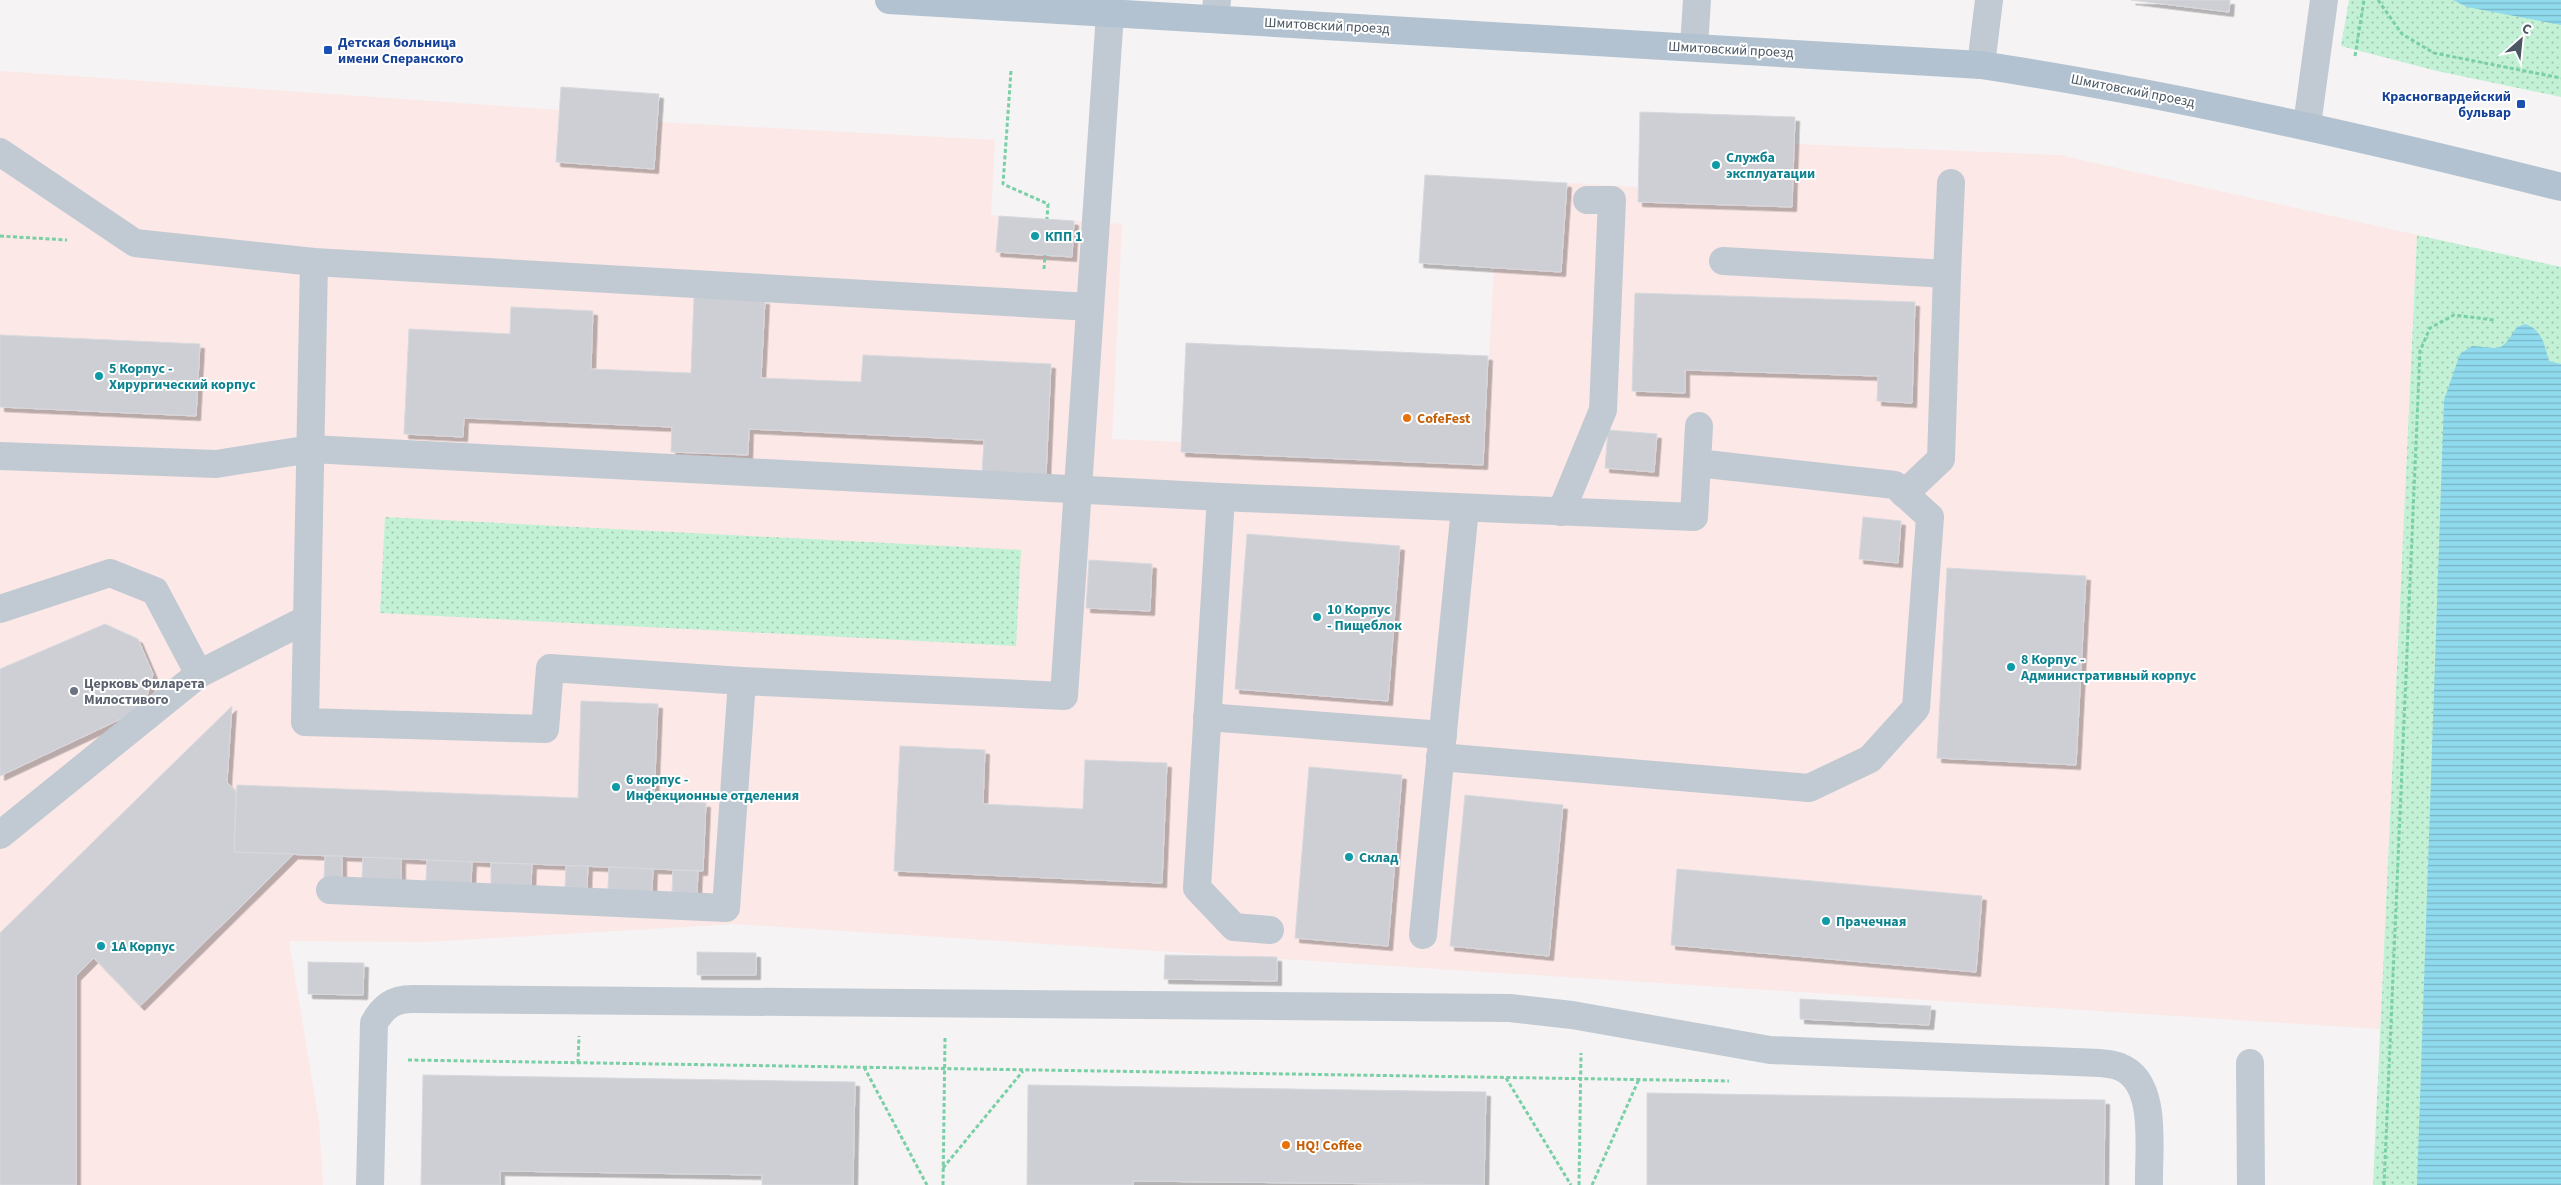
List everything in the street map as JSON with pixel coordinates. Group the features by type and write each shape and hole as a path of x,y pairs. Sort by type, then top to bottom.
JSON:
{"main road":[{"name":"Шмитовский проезд","path":"889,0 1110,12 1216,9 1694,46 1981,65 2076,79 2307,125 2561,186"}],"street":[{"path":"1694,46 1697,0"},
{"path":"1981,65 1990,0"},
{"path":"2307,125 2324,0"},
{"path":"314,262 312,449 305,722 545,729 550,668 742,681 1064,696 1110,12"},
{"path":"0,152 136,243 314,262 1090,307"},
{"path":"1904,494 1941,458 1951,183"},
{"path":"1562,512 1602,410 1612,200 1587,200"},
{"path":"1723,261 1948,274"},
{"path":"0,456 216,464 312,449 1220,497 1694,517 1699,426"},
{"path":"1208,717 1808,788 1870,759 1916,708 1930,517 1895,485 1697,463"},
{"path":"1220,497 1197,888 1234,927 1270,930"},
{"path":"1423,935 1465,508"},
{"path":"0,609 110,573 155,591 199,674"},
{"path":"0,835 199,674 307,619"},
{"path":"330,890 726,908 742,681"},
{"path":"370,1185 374,1024 383,1009 401,999 1510,1008 1572,1015 1770,1050 2100,1063 2119,1066 2129,1072 2144,1090 2148,1105 2149,1185"},
{"path":"2250,1063 2251,1185"}],"path":[{"path":"2355,56 2364,0"},
{"path":"2378,0 2402,34 2434,53 2561,78"},
{"path":"1011,71 1003,184 1048,204 1047,219"},
{"path":"0,236 75,241 89,212"},
{"path":"2384,1185 2420,351 2430,328 2454,315 2494,320"},
{"path":"943,1185 946,1004"},
{"path":"372,1060 1733,1081"},
{"path":"864,1067 927,1185"},
{"path":"943,1168 1024,1070"},
{"path":"1506,1077 1571,1185"},
{"path":"1592,1185 1638,1079"},
{"path":"1579,1185 1581,1092"}],"shaded area":[{"path":"0,71 559,110 556,162 653,169 657,122 995,140 991,215 1122,224 1112,439 1182,442 1182,452 1483,465 1494,268 1567,183 1638,187 1638,202 1792,207 1794,144 2059,155 2417,235 2380,1029 735,924 425,942 289,941 319,1122 323,1185 0,1185"}],"green space":[{"path":"2349,0 2561,0 2561,97 2437,71 2341,46"},
{"path":"2417,235 2561,267 2561,1185 2373,1185"},
{"path":"385,517 1021,550 1016,646 380,613"}],"water":[{"path":"2453,0 2561,0 2561,25 2467,7"},
{"path":"2525,324 2536,330 2539,334 2549,361 2561,364 2561,1185 2417,1185 2444,400 2460,354 2472,346 2499,347 2507,342 2517,327"}],"building":[{"path":"2131,0 2230,0 2229,12"},
{"path":"561,87 659,94 654,169 556,162"},
{"name":"Служба эксплуатации","path":"1640,112 1795,117 1792,207 1638,202"},
{"path":"1425,175 1567,183 1561,272 1419,263"},
{"name":"КПП 1","path":"999,216 1074,221 1072,257 996,252"},
{"path":"1635,293 1915,302 1912,403 1877,401 1878,376 1685,370 1685,393 1632,391"},
{"path":"694,297 765,300 761,378 861,382 863,355 1051,364 1046,476 982,473 984,440 749,429 748,455 671,452 672,427 464,418 463,437 404,434 409,329 510,334 511,307 593,311 591,369 691,373"},
{"name":"5 Корпус - Хирургический корпус","path":"0,335 200,344 196,416 0,407"},
{"path":"1186,343 1488,356 1483,465 1181,452"},
{"path":"1608,430 1657,434 1654,472 1605,468"},
{"path":"1863,517 1901,521 1898,563 1859,559"},
{"name":"10 Корпус - Пищеблок","path":"1247,534 1400,546 1388,701 1235,689"},
{"path":"1089,560 1152,564 1150,611 1086,608"},
{"name":"8 Корпус - Административный корпус","path":"1947,568 2086,576 2076,765 1937,758"},
{"name":"Церковь Филарета Милостивого","path":"105,624 138,639 153,674 144,708 0,776 0,669"},
{"name":"6 корпус - Инфекционные отделения","path":"581,701 658,704 654,801 706,803 703,871 234,852 237,785 578,798"},
{"name":"1А Корпус","path":"232,706 227,782 236,792 234,852 294,854 140,1006 94,958 76,976 76,1185 0,1185 0,933"},
{"path":"900,746 985,750 983,804 1083,809 1085,760 1167,763 1162,883 894,871"},
{"name":"Склад","path":"1309,767 1402,775 1388,946 1295,938"},
{"path":"1465,795 1563,805 1549,956 1450,946"},
{"path":"325,856 342,856 342,878 324,877"},
{"path":"363,857 401,859 401,881 362,879"},
{"path":"427,860 472,862 471,884 426,881"},
{"path":"491,863 532,864 531,886 491,885"},
{"path":"566,866 588,866 587,888 565,887"},
{"path":"609,867 653,869 652,891 608,889"},
{"name":"Прачечная","path":"1677,869 1982,896 1976,972 1671,945"},
{"path":"673,870 698,871 697,893 672,892"},
{"path":"697,952 756,953 756,975 697,975"},
{"path":"1165,955 1277,957 1277,981 1164,979"},
{"path":"308,962 364,963 363,995 308,994"},
{"path":"1800,999 1931,1006 1929,1025 1800,1019"},
{"path":"423,1075 855,1082 853,1185 762,1185 762,1175 500,1171 500,1185 421,1185"},
{"path":"1028,1085 1486,1092 1484,1185 1133,1181 1133,1185 1027,1185"},
{"path":"1647,1093 2105,1100 2104,1185 1647,1185"}],"place":[{"name":"Детская больница имени Сперанского","path":"328,50"},
{"name":"Красногвардейский бульвар","path":"2521,104"},
{"name":"Служба эксплуатации","path":"1716,165"},
{"name":"КПП 1","path":"1035,236"},
{"name":"5 Корпус - Хирургический корпус","path":"99,376"},
{"name":"CofeFest","path":"1407,418"},
{"name":"10 Корпус - Пищеблок","path":"1317,617"},
{"name":"8 Корпус - Административный корпус","path":"2011,667"},
{"name":"Церковь Филарета Милостивого","path":"74,691"},
{"name":"6 корпус - Инфекционные отделения","path":"616,787"},
{"name":"Склад","path":"1349,857"},
{"name":"Прачечная","path":"1826,921"},
{"name":"1А Корпус","path":"101,946"},
{"name":"HQ! Coffee","path":"1286,1145"}]}
